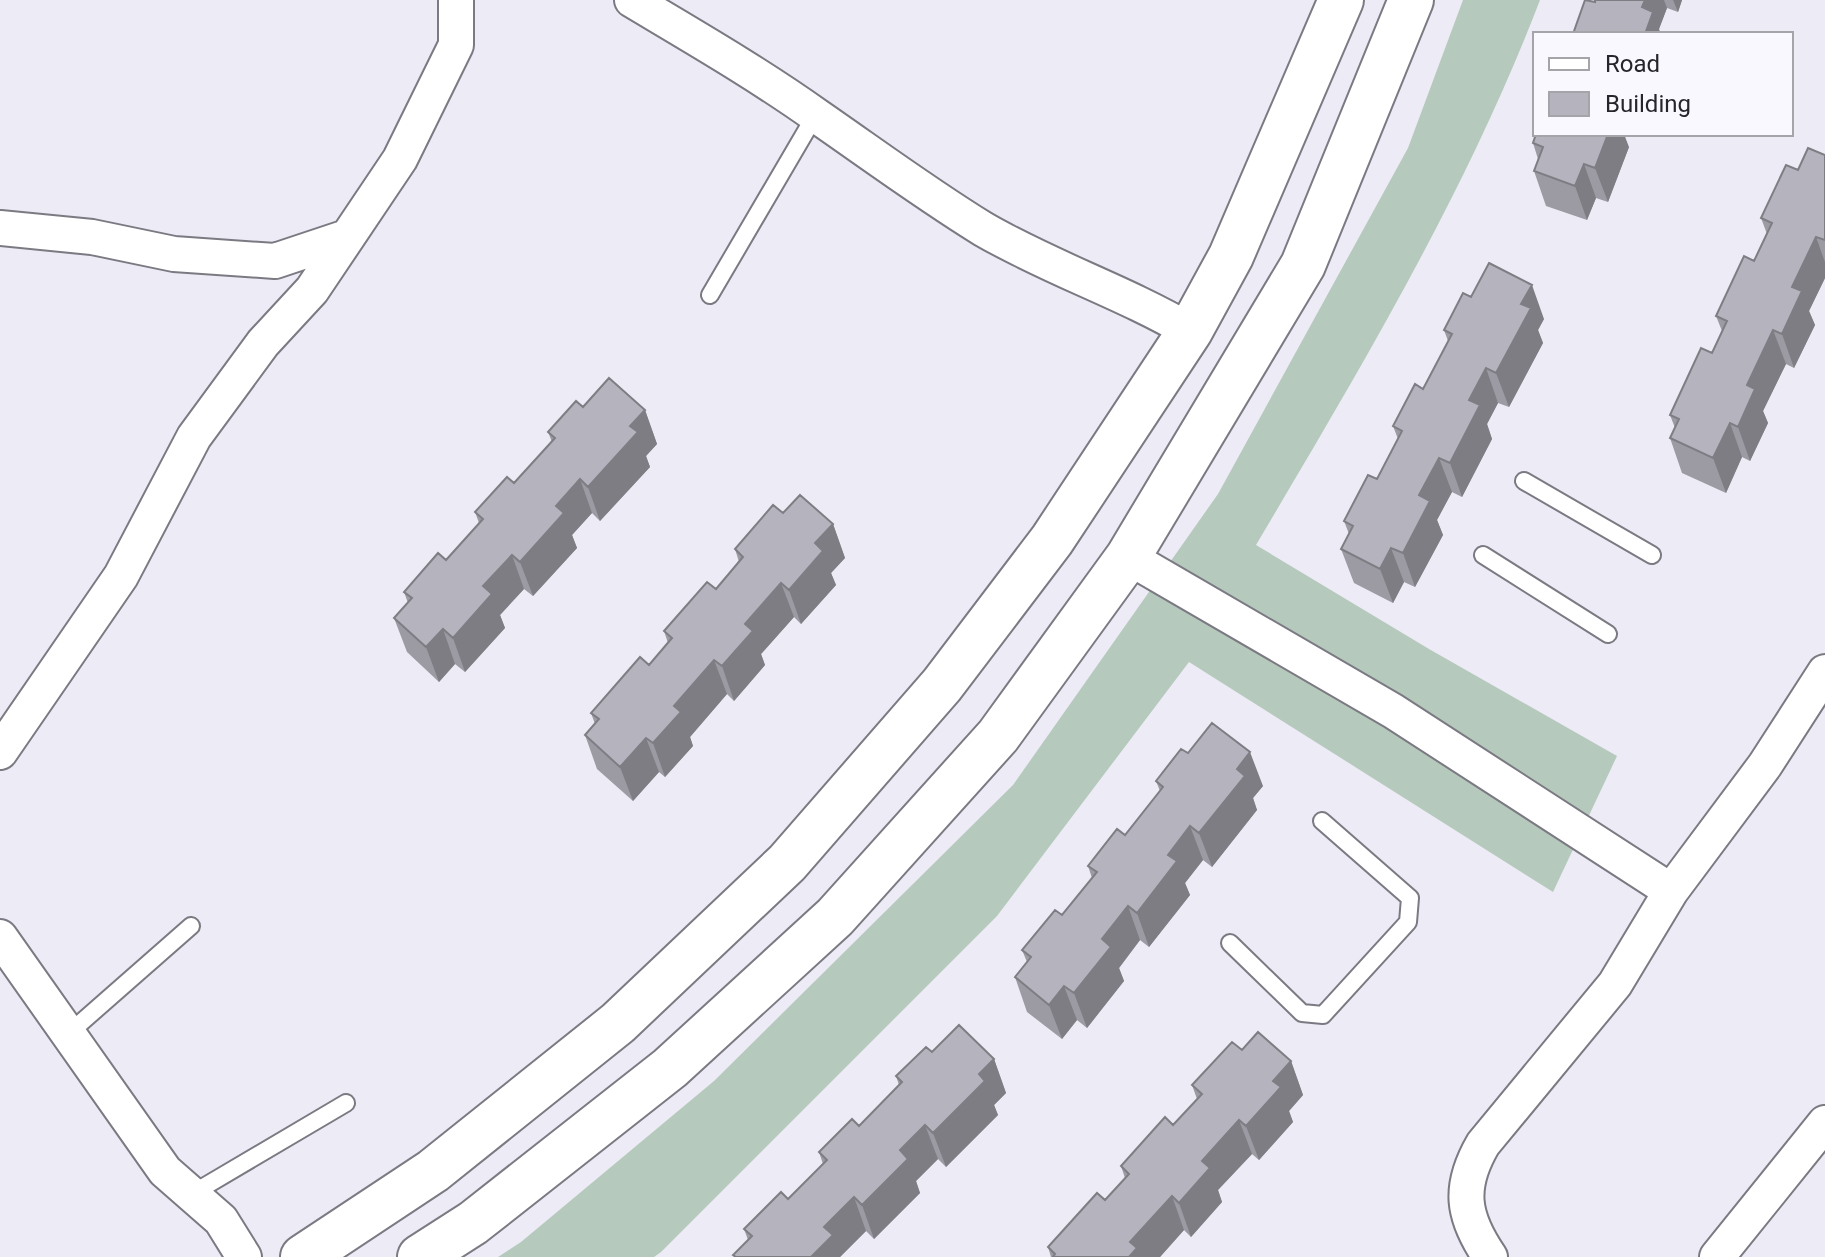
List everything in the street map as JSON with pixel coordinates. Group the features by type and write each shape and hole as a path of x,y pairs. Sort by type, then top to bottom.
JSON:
{"highway":[{"path":"303,1257 433,1171 618,1023 787,863 942,685 1024,576 1190,331 1231,256 1341,0"},
{"path":"420,1257 473,1223 670,1068 835,917 998,736 1128,557 1303,265 1411,0"}],"street":[{"path":"0,752 121,576 194,437 263,343 312,290 400,159 456,45 456,0"},
{"path":"632,0 816,114 889,168 985,230 1092,285 1143,303 1190,331"},
{"path":"0,228 92,237 174,254 275,261 347,237"},
{"path":"1128,557 1393,711 1671,891"},
{"path":"1490,1257 1469,1216 1464,1194 1468,1169 1483,1144 1615,984 1671,891 1765,765 1825,672"},
{"path":"0,937 165,1171 188,1196 221,1220 244,1257"},
{"path":"1717,1257 1825,1123"}],"lane":[{"path":"710,295 816,114"},
{"path":"1524,481 1652,555"},
{"path":"1483,555 1608,634"},
{"path":"1230,943 1302,1013 1323,1015 1408,922 1410,898 1322,821"},
{"path":"68,1034 191,926"},
{"path":"188,1196 346,1103"}],"green space":[{"path":"1463,0 1540,0 1479,141 1410,278 1256,545 1429,649 1617,756 1553,892 1189,662 997,916 661,1252 654,1257 498,1257 521,1242 714,1081 1013,785 1218,494 1408,148"}],"building":[{"path":"1585,0 1645,0 1642,7 1653,12 1646,32 1574,32"},
{"path":"1535,136 1607,136 1595,168 1584,164 1575,186 1534,171 1543,147 1533,143"},
{"path":"1808,148 1825,155 1825,240 1816,237 1792,287 1802,291 1782,334 1773,330 1747,385 1755,389 1738,427 1730,423 1713,458 1670,438 1679,419 1670,415 1701,348 1712,353 1727,321 1716,316 1744,256 1754,261 1772,223 1761,218 1786,165 1798,170"},
{"path":"1489,263 1532,285 1521,304 1531,308 1496,373 1486,368 1469,400 1480,405 1450,463 1439,458 1419,495 1430,501 1403,553 1391,548 1380,569 1341,549 1353,526 1344,521 1368,475 1377,479 1402,431 1393,426 1415,384 1423,389 1452,334 1444,330 1463,293 1471,297"},
{"path":"609,378 645,410 630,426 638,432 588,487 580,479 556,506 564,513 520,562 512,555 483,586 492,594 453,638 443,629 426,647 394,618 412,598 404,592 438,553 446,560 483,519 475,512 507,477 514,483 555,438 548,432 576,401 583,407"},
{"path":"800,495 833,524 815,543 823,551 789,590 781,583 745,624 753,631 722,666 714,660 674,706 681,712 653,743 646,738 620,767 585,735 599,719 591,713 640,657 649,665 672,638 664,631 707,582 716,589 743,557 735,549 773,505 783,513"},
{"path":"1212,723 1250,752 1237,769 1245,776 1199,833 1190,826 1168,855 1177,861 1137,913 1128,906 1102,939 1111,947 1074,993 1064,986 1049,1005 1015,977 1031,957 1022,950 1055,910 1062,915 1097,872 1088,866 1117,829 1125,835 1163,787 1156,781 1181,749 1188,753"},
{"path":"959,1025 994,1059 979,1074 985,1081 933,1133 925,1125 900,1150 908,1159 862,1205 854,1197 824,1227 833,1235 811,1257 733,1255 752,1236 744,1229 781,1192 788,1199 827,1160 819,1152 852,1119 859,1126 902,1082 896,1076 926,1047 932,1052"},
{"path":"1258,1032 1291,1061 1273,1081 1281,1087 1246,1126 1239,1120 1202,1161 1210,1168 1179,1203 1172,1196 1130,1242 1137,1248 1129,1257 1053,1257 1055,1254 1048,1247 1097,1193 1105,1200 1129,1174 1121,1166 1165,1117 1173,1125 1202,1094 1192,1085 1232,1042 1242,1050"}]}
